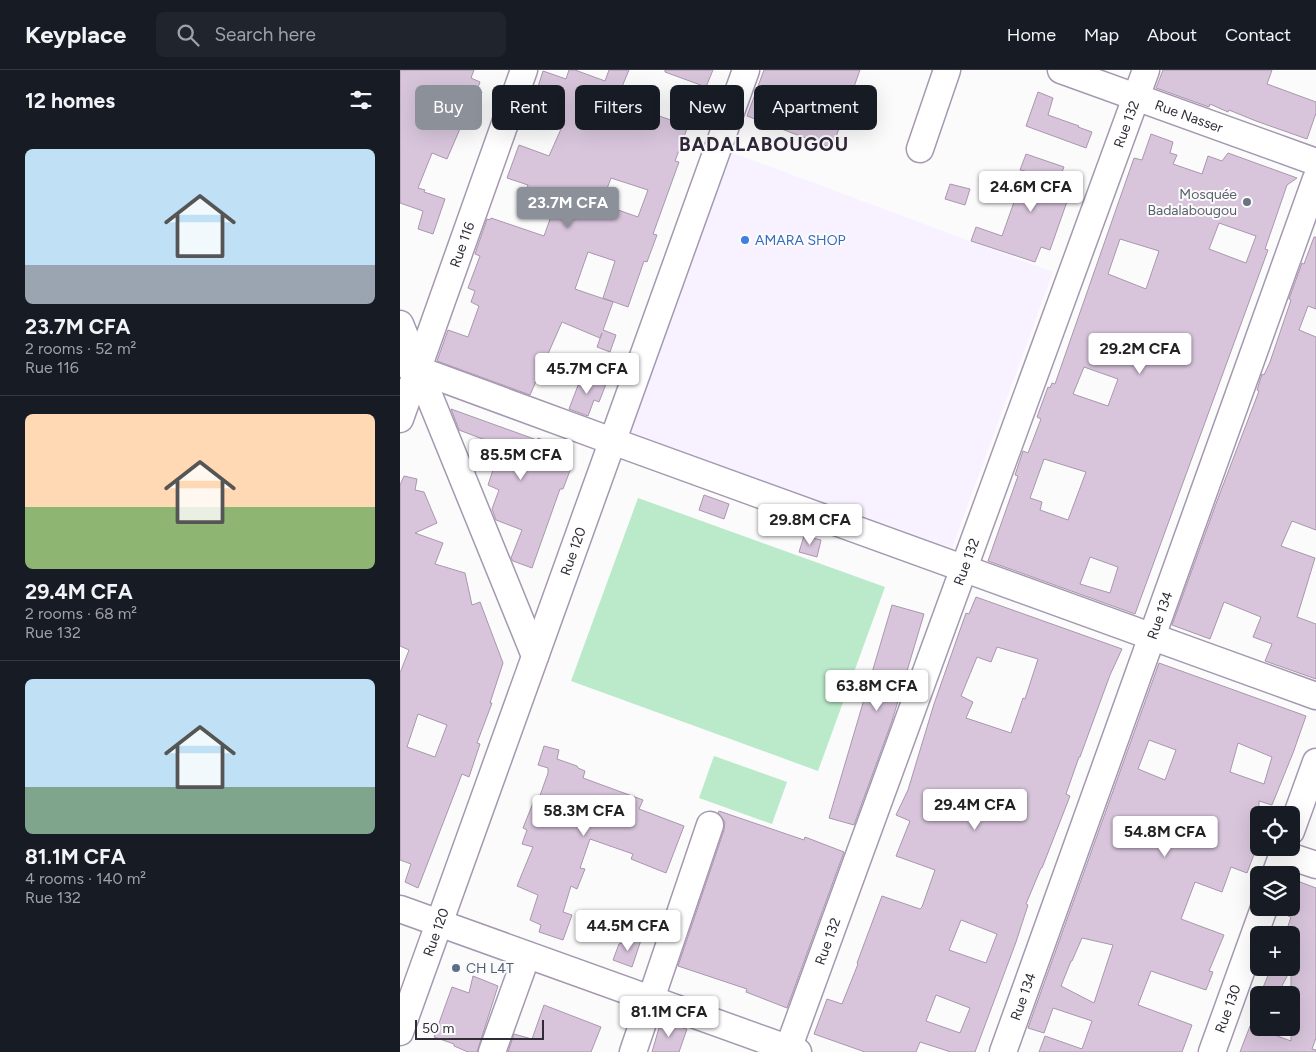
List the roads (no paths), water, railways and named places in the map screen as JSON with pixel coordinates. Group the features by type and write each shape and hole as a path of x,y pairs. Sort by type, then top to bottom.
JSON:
{"street":[{"name":"Rue 116","path":"400,419 409,366 524,70"},
{"name":"Rue 120","path":"400,1032 746,70"},
{"path":"920,149 947,70"},
{"name":"Rue Nasser","path":"1062,70 1316,162"},
{"name":"Rue 132","path":"792,1051 964,569 1146,70"},
{"name":"Rue 134","path":"1003,1052 1316,178"},
{"path":"400,324 409,366 535,656"},
{"path":"409,366 1316,696"},
{"path":"1300,807 1316,762"},
{"path":"633,1052 710,825"},
{"path":"1294,856 1316,865"},
{"path":"400,909 792,1051"},
{"name":"Rue 130","path":"1212,1052 1261,916"},
{"path":"492,1052 527,955"}],"place":[{"name":"Mosquée Badalabougou","path":"1247,202"},
{"name":"AMARA SHOP","path":"745,240"},
{"name":"CH L4T","path":"456,968"}],"district":[{"name":"BADALABOUGOU","path":"764,144"}]}
